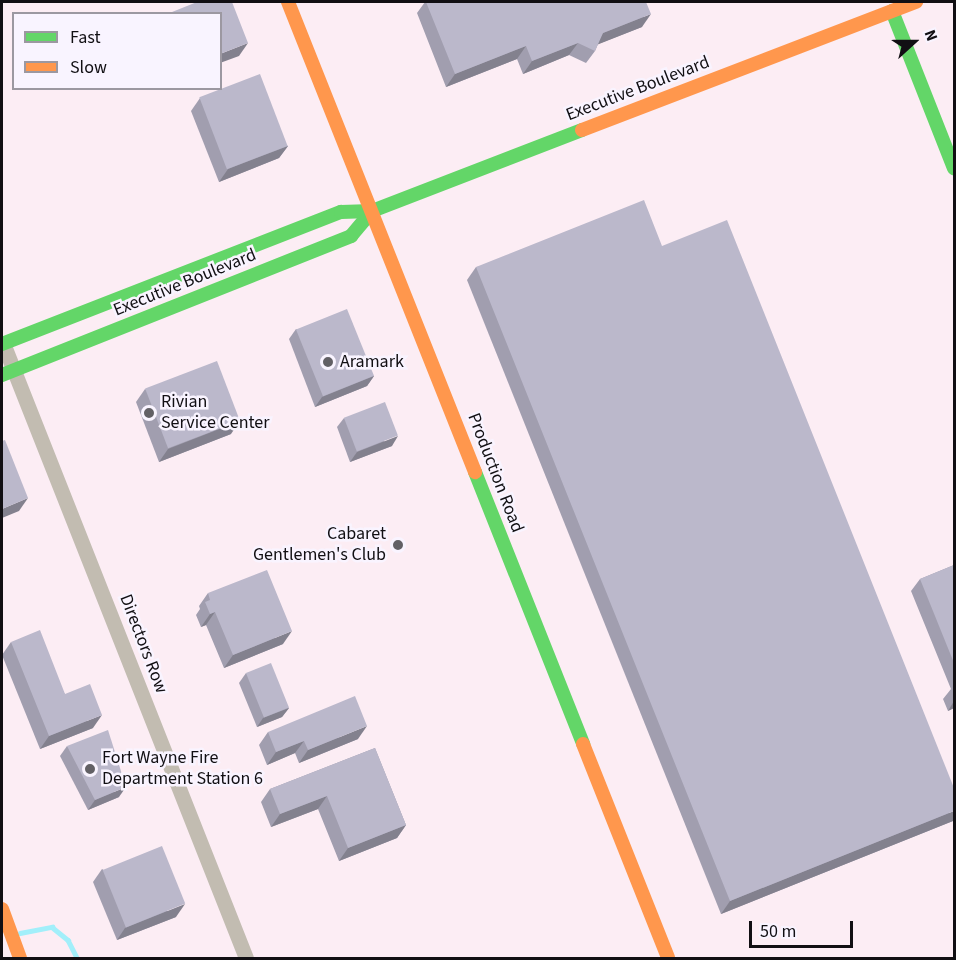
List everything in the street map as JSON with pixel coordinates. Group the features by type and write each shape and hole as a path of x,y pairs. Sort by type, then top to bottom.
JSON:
{"main road":[{"name":"Production Road","path":"288,2 668,958"},
{"name":"Executive Boulevard","path":"2,344 341,212 372,211 916,2"},
{"path":"892,11 954,168"},
{"name":"Executive Boulevard","path":"8,373 351,237 372,211"},
{"path":"2,909 20,957"}],"street":[{"name":"Directors Row","path":"2,344 8,373 246,958"}],"shaded area":[{"path":"2,2 954,2 954,958 2,958"}],"building":[{"path":"197,2 232,2 248,43 222,53 222,12 172,12"},
{"path":"426,2 646,2 651,14 603,33 595,51 578,43 532,61 526,46 455,74"},
{"path":"260,74 288,146 227,169 199,97"},
{"path":"644,200 662,246 727,220 954,788 954,811 730,901 476,267"},
{"name":"Aramark","path":"347,309 374,376 323,396 296,330"},
{"path":"217,361 240,421 168,448 145,389"},
{"path":"385,402 398,436 357,451 344,418"},
{"path":"5,440 28,498 2,509 2,441"},
{"path":"954,565 954,663 920,579"},
{"path":"267,570 292,631 233,655 215,612 210,614 205,602 210,600 208,593"},
{"path":"40,630 65,694 90,684 102,715 49,736 11,642"},
{"path":"271,663 289,708 264,718 246,673"},
{"path":"355,696 367,726 308,750 304,741 276,752 268,732"},
{"name":"Fort Wayne Fire Department Station 6","path":"108,730 126,787 95,800 67,746"},
{"path":"375,748 406,825 348,848 327,796 280,814 270,789"},
{"path":"162,846 185,903 126,927 103,870"}],"waterway":[{"path":"20,933 52,927 68,940 77,958"}],"traffic: fast":[{"path":"892,11 954,168"},
{"path":"2,344 341,212 372,211 582,130"},
{"path":"2,375 351,236 372,211"},
{"path":"475,472 583,744"}],"traffic: slow":[{"path":"288,2 475,472"},
{"path":"582,130 916,2"},
{"path":"583,744 668,958"},
{"path":"2,909 20,958"}],"place":[{"name":"Aramark","path":"328,362"},
{"name":"Rivian Service Center","path":"149,413"},
{"name":"Cabaret Gentlemen's Club","path":"398,545"},
{"name":"Fort Wayne Fire Department Station 6","path":"90,769"}]}
